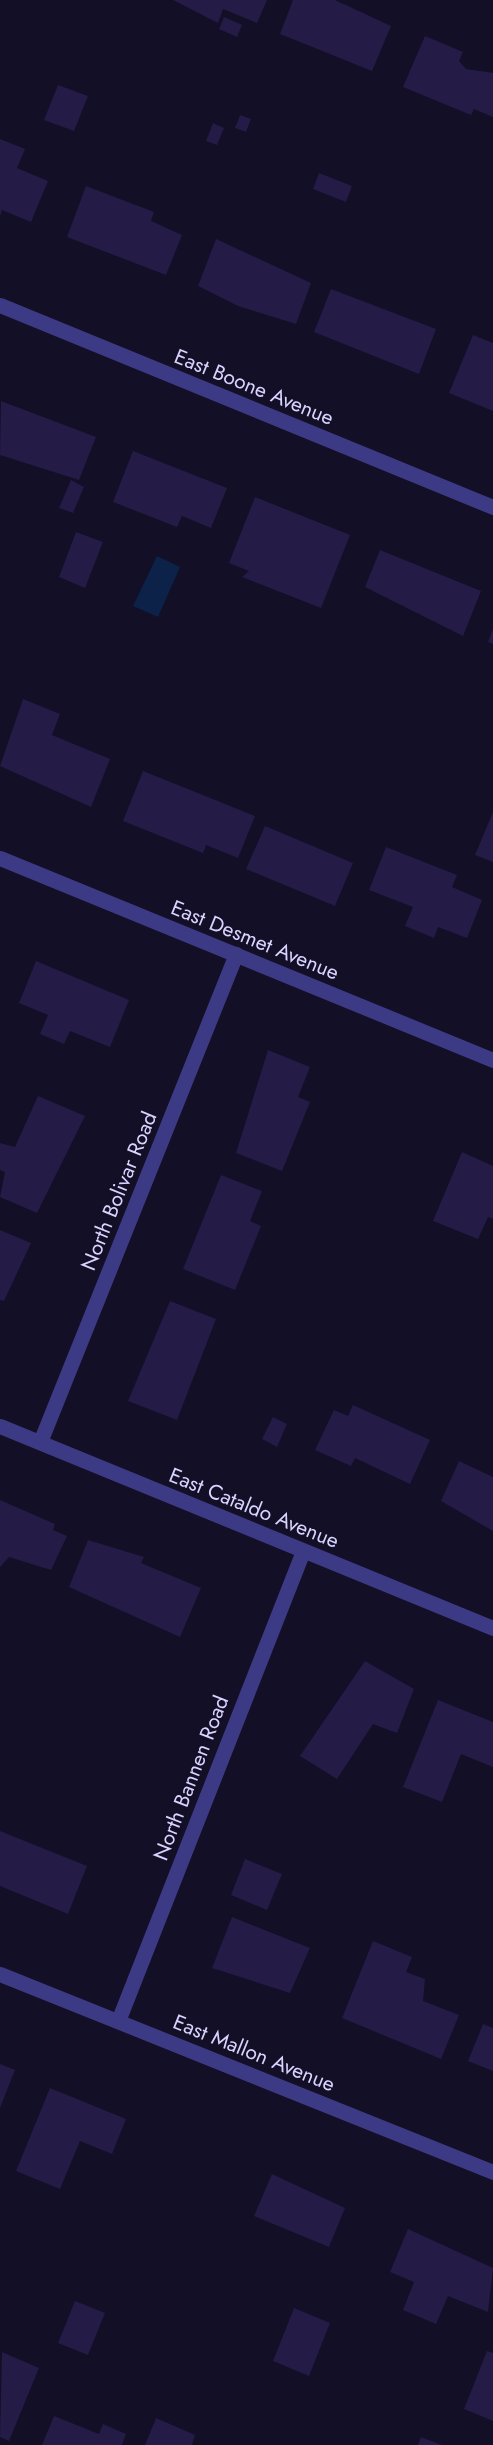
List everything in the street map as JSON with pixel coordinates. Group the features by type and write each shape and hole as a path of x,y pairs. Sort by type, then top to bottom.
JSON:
{"street":[{"name":"East Boone Avenue","path":"0,305 493,507"},
{"name":"East Desmet Avenue","path":"0,858 493,1060"},
{"name":"North Bolivar Road","path":"40,1442 236,954"},
{"name":"East Cataldo Avenue","path":"0,1426 493,1628"},
{"name":"North Bannen Road","path":"118,2021 303,1551"},
{"name":"East Mallon Avenue","path":"0,1974 493,2172"}],"water":[{"path":"157,556 180,567 158,617 133,606"}],"building":[{"path":"173,0 267,0 257,23 223,9 218,23"},
{"path":"293,0 335,0 391,26 372,71 280,34"},
{"path":"224,17 242,25 237,37 219,29"},
{"path":"425,36 463,52 459,61 466,69 493,73 493,117 474,109 471,115 403,87"},
{"path":"58,85 88,96 74,131 44,120"},
{"path":"240,115 251,119 246,132 235,128"},
{"path":"213,123 224,128 217,145 206,141"},
{"path":"0,139 25,149 17,168 48,181 31,222 2,210 0,216"},
{"path":"319,173 352,186 346,202 313,189"},
{"path":"86,186 154,212 151,221 182,235 166,275 67,237"},
{"path":"216,239 311,283 296,324 238,306 198,286"},
{"path":"331,289 436,329 419,374 314,332"},
{"path":"473,335 493,343 493,411 449,393"},
{"path":"1,401 96,437 79,480 0,455"},
{"path":"133,451 227,488 211,528 182,516 177,527 113,502"},
{"path":"71,480 84,487 73,513 59,508"},
{"path":"255,497 350,535 321,608 242,577 249,571 229,563"},
{"path":"76,532 103,542 85,588 59,577"},
{"path":"380,550 481,591 463,636 365,587"},
{"path":"493,629 493,644 488,642"},
{"path":"23,699 60,714 52,735 110,759 91,807 0,766"},
{"path":"143,771 255,816 238,858 206,845 203,853 123,821"},
{"path":"493,812 493,862 475,855"},
{"path":"265,826 353,863 335,906 246,869"},
{"path":"386,847 457,875 452,887 482,900 467,938 438,927 434,938 405,926 413,907 369,890"},
{"path":"36,961 129,1000 110,1047 70,1031 64,1044 40,1034 48,1015 19,1003"},
{"path":"268,1050 310,1067 298,1097 310,1102 282,1171 236,1153"},
{"path":"38,1096 85,1116 37,1213 0,1197 5,1172 0,1170 0,1143 15,1147"},
{"path":"462,1152 493,1166 493,1219 488,1217 478,1239 433,1221"},
{"path":"221,1175 262,1191 250,1221 261,1226 235,1290 183,1269"},
{"path":"0,1230 31,1243 4,1301 0,1300"},
{"path":"170,1301 216,1319 177,1420 128,1401"},
{"path":"353,1405 430,1440 410,1484 355,1458 351,1466 315,1450 334,1410 348,1416"},
{"path":"273,1417 287,1424 277,1447 262,1439"},
{"path":"459,1461 493,1477 493,1531 441,1501"},
{"path":"0,1500 55,1524 53,1530 67,1536 51,1570 9,1557 0,1567"},
{"path":"88,1540 144,1557 141,1563 201,1588 180,1637 69,1587"},
{"path":"365,1661 414,1689 397,1733 373,1724 337,1779 300,1756"},
{"path":"438,1700 493,1722 493,1767 461,1754 442,1802 403,1787"},
{"path":"0,1831 87,1866 68,1914 0,1886"},
{"path":"245,1859 282,1874 267,1910 231,1895"},
{"path":"232,1917 310,1948 290,1993 212,1968"},
{"path":"373,1941 412,1957 406,1972 425,1979 423,2001 459,2015 441,2059 342,2018"},
{"path":"483,2024 493,2028 493,2071 468,2061"},
{"path":"0,2064 15,2070 0,2108"},
{"path":"50,2088 126,2119 112,2154 80,2141 60,2189 16,2171"},
{"path":"272,2174 345,2208 329,2247 254,2216"},
{"path":"408,2229 493,2268 488,2312 448,2296 436,2324 403,2310 414,2282 390,2272"},
{"path":"75,2301 105,2313 88,2355 58,2343"},
{"path":"294,2308 330,2323 309,2376 273,2361"},
{"path":"487,2351 493,2353 493,2421 464,2409"},
{"path":"2,2352 39,2368 9,2441 0,2437"},
{"path":"54,2416 99,2434 103,2424 126,2434 122,2445 42,2445"},
{"path":"156,2418 195,2435 192,2445 145,2445"},
{"path":"421,2437 442,2445 418,2445"}]}
